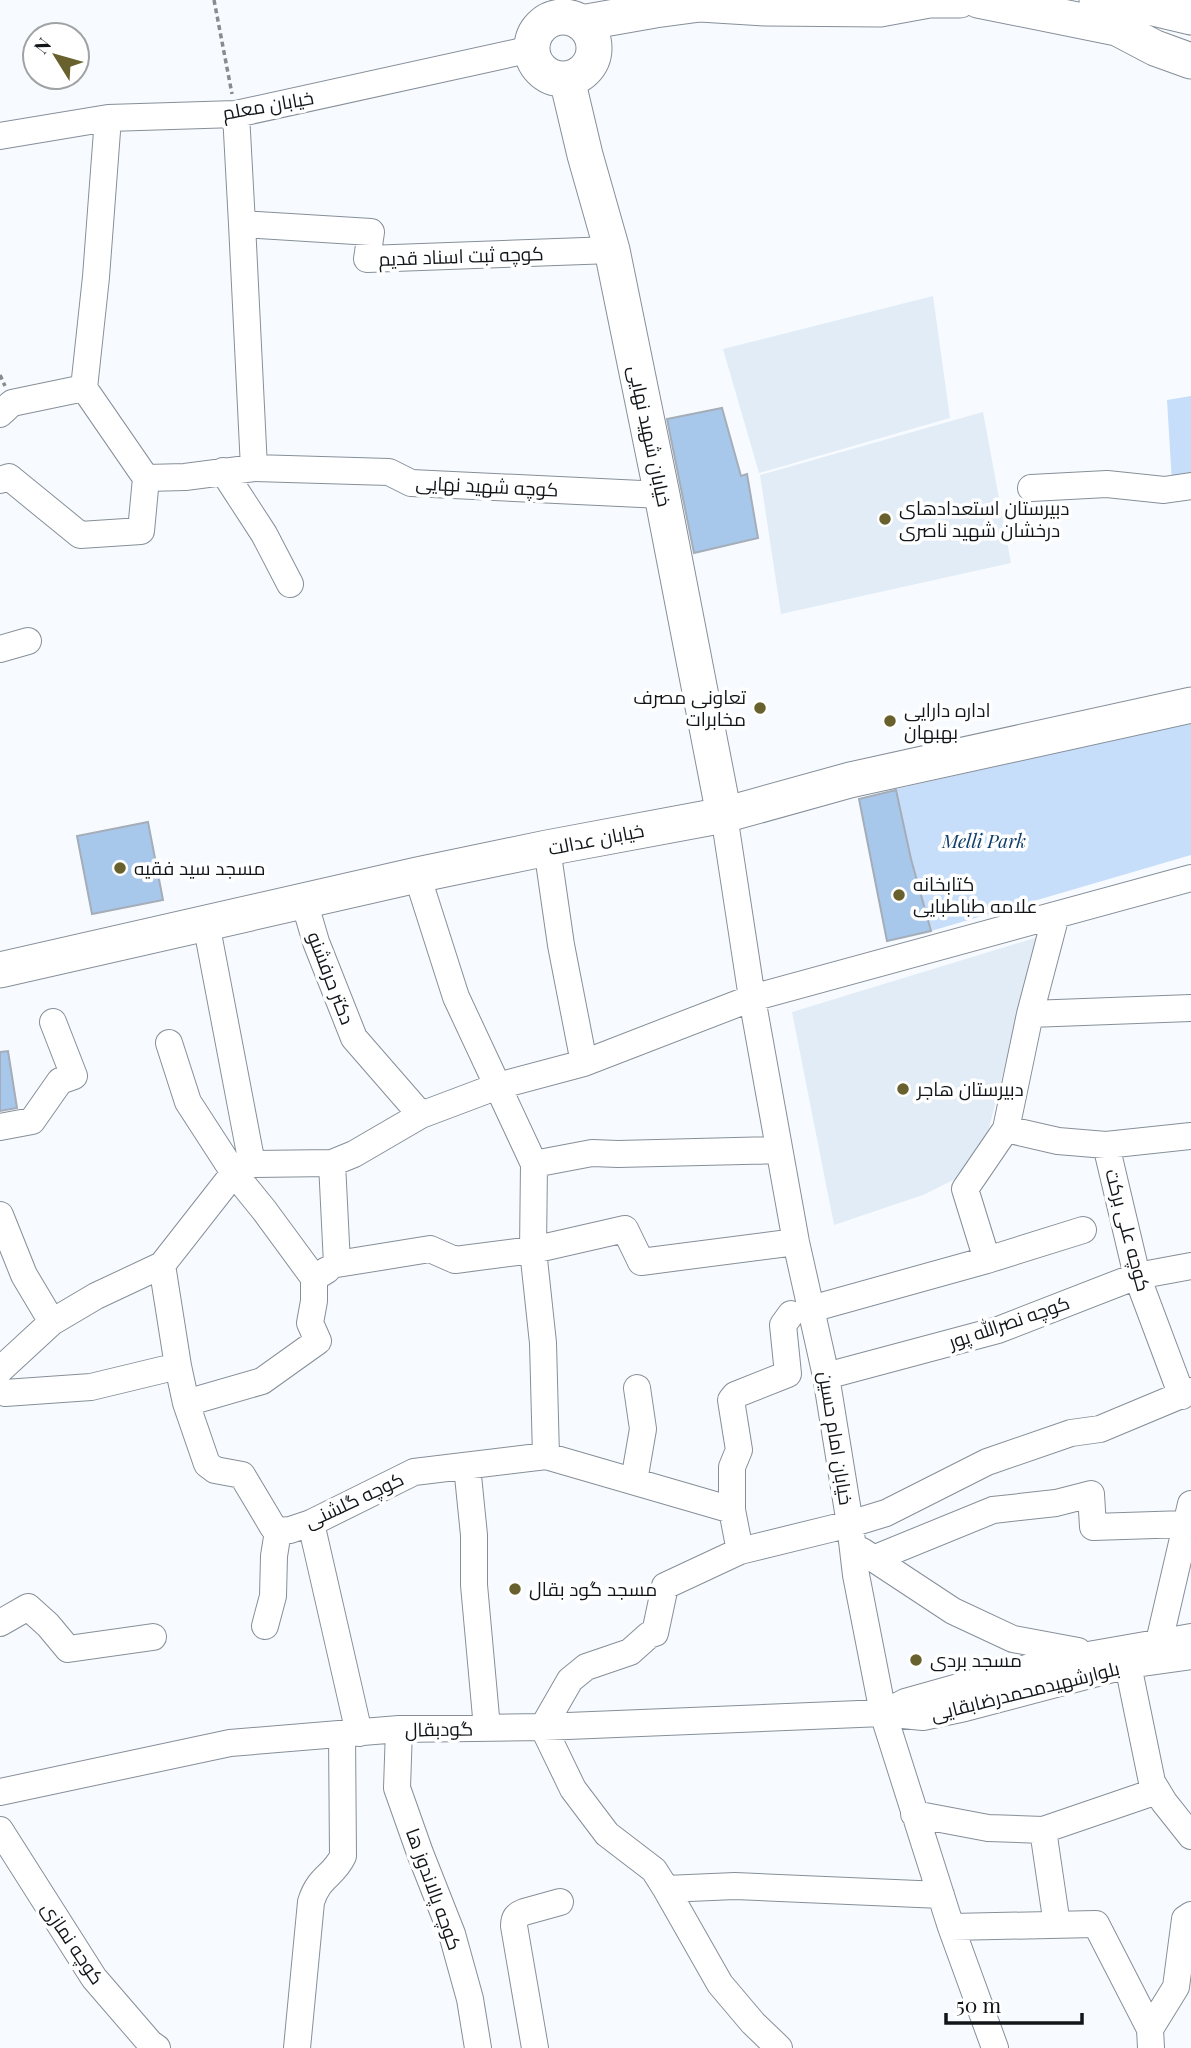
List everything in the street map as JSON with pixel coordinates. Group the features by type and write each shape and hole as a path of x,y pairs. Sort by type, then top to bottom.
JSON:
{"main road":[{"path":"568,21 593,54 588,65 579,74 567,79 554,78 538,67 532,42 539,28 568,21 700,4 768,3 880,9 929,0 960,0"},
{"path":"978,0 1117,28 1191,38"},
{"path":"1097,0 1132,3 1191,17"},
{"path":"1117,28 1191,61"},
{"name":"خیابان شهید نهایی","path":"567,79 612,250 723,805"},
{"name":"خیابان عدالت","path":"0,970 416,875 547,848 1191,692"},
{"name":"خیابان عدالت","path":"0,952 68,942 850,780 1191,705"}],"street":[{"name":"خیابان معلم","path":"0,136 108,118 236,114 532,49"},
{"path":"236,114 254,468"},
{"path":"0,480 9,477 80,535 141,531 146,478 84,388 96,277 108,118"},
{"name":"کوچه ثبت اسناد قدیم","path":"242,223 371,232 367,259 612,250"},
{"path":"0,414 12,403 84,388"},
{"name":"کوچه شهید نهایی","path":"146,478 185,477 254,468 389,472 411,483 662,495"},
{"path":"222,471 264,534 290,584"},
{"path":"1031,488 1107,484 1164,490 1191,486"},
{"path":"0,649 28,641"},
{"name":"خیابان امام حسین","path":"723,805 752,998 796,1242 801,1312 826,1376 856,1575 883,1713 951,1927 997,2047"},
{"path":"547,848 561,945 584,1063"},
{"path":"416,875 456,997 534,1164 533,1250 544,1343 546,1456"},
{"path":"1,1387 52,1322 96,1296 162,1265 243,1168 332,1163 354,1154 421,1115 498,1086 584,1063 752,998 1191,878"},
{"name":"دکتر حرفشنو","path":"304,901 316,942 354,1038 421,1115"},
{"path":"987,1260 965,1189 1006,1129 1030,1014 1056,915"},
{"path":"206,923 243,1168"},
{"path":"1030,1014 1191,1008"},
{"path":"0,1127 32,1122 60,1081 74,1076 53,1022"},
{"path":"169,1043 188,1102 243,1168 264,1210 314,1278 310,1323 318,1341 262,1381 186,1403"},
{"path":"1006,1129 1058,1141 1106,1145"},
{"name":"کوچه علی برکت","path":"1186,1393 1137,1276 1106,1145 1191,1136"},
{"path":"534,1164 592,1153 779,1150"},
{"path":"332,1163 337,1264"},
{"path":"0,1214 24,1275 52,1322"},
{"path":"314,1278 337,1264 430,1250 455,1260 533,1250 625,1228 641,1262 796,1242"},
{"path":"740,1551 732,1510 732,1467 739,1450 732,1400 735,1395 788,1374 783,1325 801,1312 1083,1230"},
{"name":"کوچه گلشنی","path":"162,1265 177,1366 186,1403 207,1464 215,1470 242,1475 278,1531 311,1523 414,1472 546,1456 732,1510"},
{"name":"کوچه نصرالله پور","path":"826,1376 998,1330 1137,1276 1191,1266"},
{"path":"1,1387 91,1387 177,1366"},
{"path":"634,1482 643,1429 637,1388"},
{"path":"779,2048 752,2023 720,1984 654,1870 607,1834 573,1789 543,1727 570,1680 586,1667 630,1652 655,1633 665,1586 740,1551 851,1534 986,1462 1071,1433 1100,1429 1186,1393"},
{"path":"467,1466 487,1728"},
{"path":"873,1559 993,1510 1056,1503 1091,1494 1093,1527 1188,1514 1159,1642"},
{"path":"298,2048 311,1902 315,1887 339,1864 343,1856 351,1733 311,1523"},
{"path":"265,1626 273,1596 278,1531"},
{"path":"851,1534 873,1559 953,1611 1013,1639 1094,1654"},
{"path":"0,1623 28,1607 68,1649 153,1637"},
{"name":"بلوارشهیدمحمدرضابقایی","path":"883,1713 905,1702 1030,1667 1191,1637"},
{"name":"بلوارشهیدمحمدرضابقایی","path":"883,1713 923,1717 1128,1665 1191,1656"},
{"path":"1128,1665 1152,1782 1191,1836"},
{"name":"گودبقال","path":"0,1792 230,1743 399,1729 543,1727 883,1713"},
{"name":"کوچه پالاندوز ها","path":"399,1729 397,1788 452,1934 470,1998 478,2048"},
{"path":"914,1814 989,1828 1043,1830 1157,1791"},
{"name":"کوچه نمازی","path":"0,1830 94,1978 157,2048"},
{"path":"1043,1830 1057,1925"},
{"path":"666,1889 735,1886 941,1895"},
{"path":"535,2048 514,1919 524,1912 560,1902"},
{"path":"1151,2038 1176,1987 1185,1919 1191,1915"},
{"path":"951,1927 1096,1924 1151,2038"}],"path":[{"path":"214,0 236,114"}],"shaded area":[{"path":"933,296 950,418 759,473 723,349"},
{"name":"دبیرستان استعدادهای درخشان شهید ناصری","path":"983,412 1011,563 781,614 760,475"},
{"name":"دبیرستان هاجر","path":"1038,937 979,1167 923,1195 834,1225 792,1012"}],"green space":[{"path":"1191,396 1191,481 1172,483 1167,400"},
{"name":"Melli Park","path":"1191,722 1191,855 931,931 911,859 896,789"}],"building":[{"path":"722,408 741,476 747,474 758,538 694,553 667,419"},
{"name":"کتابخانه علامه طباطبایی","path":"896,790 931,931 887,941 859,799"},
{"name":"مسجد سید فقیه","path":"148,822 163,900 92,914 77,836"},
{"path":"8,1051 17,1108 0,1111 0,1052"}],"place":[{"name":"دبیرستان استعدادهای درخشان شهید ناصری","path":"885,519"},
{"name":"تعاونی مصرف مخابرات","path":"760,708"},
{"name":"اداره دارایی بهبهان","path":"890,721"},
{"name":"مسجد سید فقیه","path":"120,868"},
{"name":"کتابخانه علامه طباطبایی","path":"899,895"},
{"name":"دبیرستان هاجر","path":"903,1089"},
{"name":"مسجد گود بقال","path":"515,1589"},
{"name":"مسجد بردی","path":"916,1660"}]}
